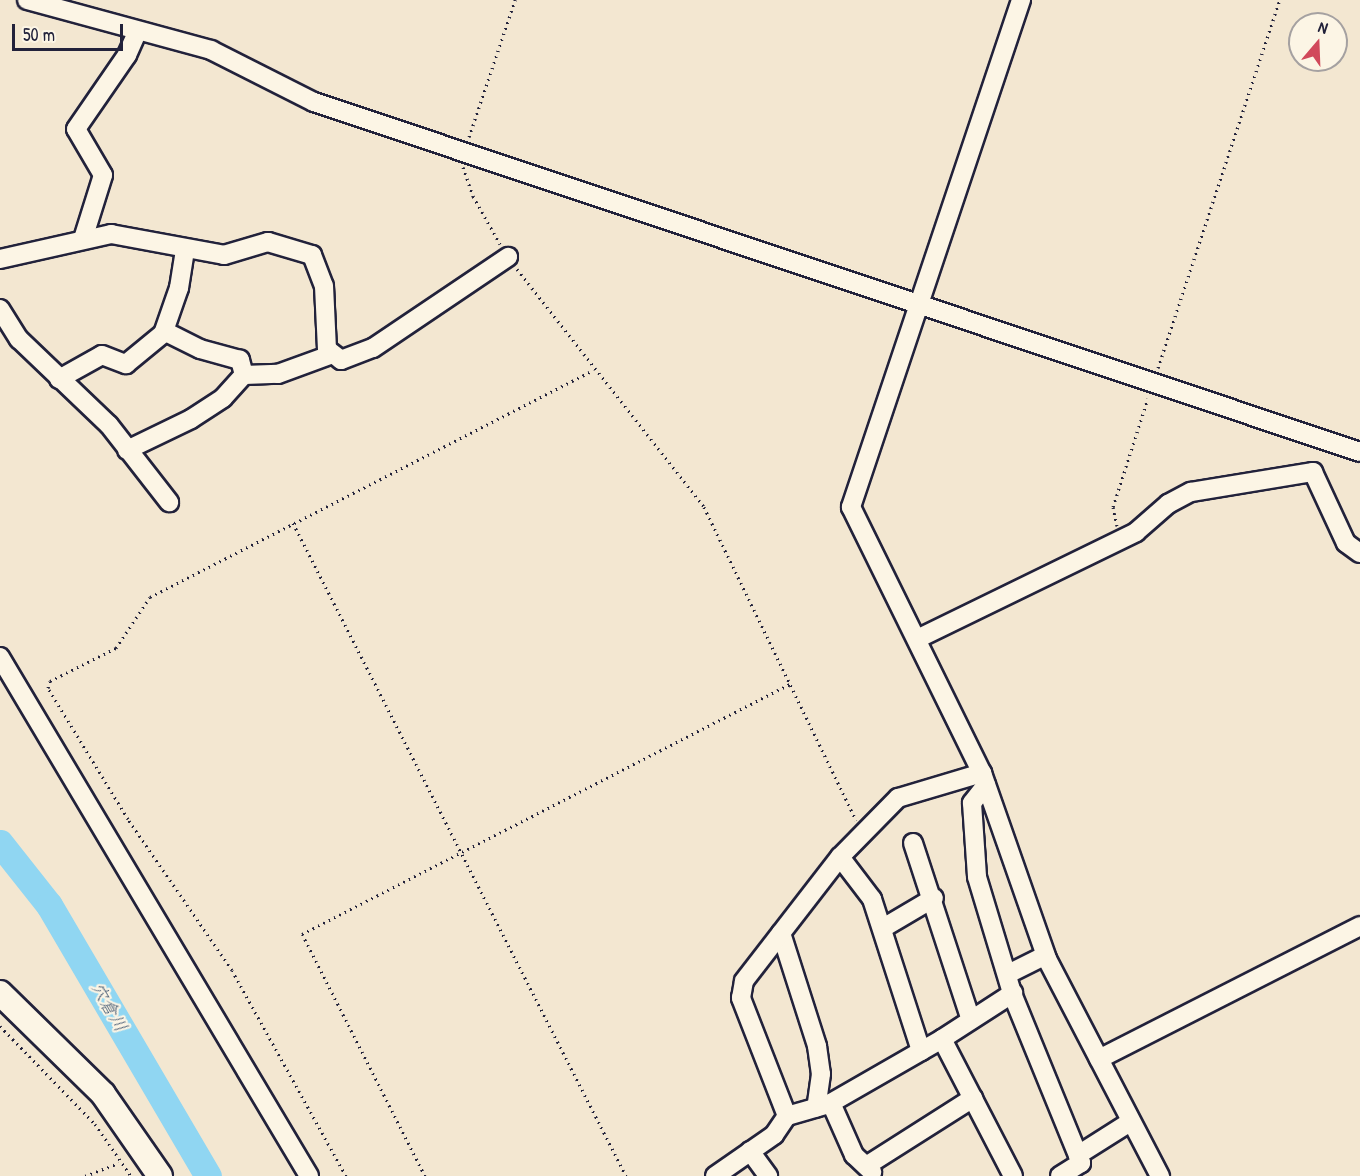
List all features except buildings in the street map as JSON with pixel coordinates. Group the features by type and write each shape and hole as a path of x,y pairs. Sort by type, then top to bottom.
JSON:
{"main road":[{"path":"0,993 103,1094 160,1176"}],"street":[{"path":"27,0 137,33 211,50 314,102 1360,452"},
{"path":"1021,0 851,507 984,779 1046,955 1130,1122 1160,1176"},
{"path":"83,239 103,175 76,129 127,55 137,33"},
{"path":"0,259 83,239 133,235 185,249 224,255 268,242 312,255 324,286 330,355"},
{"path":"59,379 102,355 126,364 165,333 185,249"},
{"path":"127,450 191,419 223,398 244,375 278,374 330,355 341,360 373,348 508,256"},
{"path":"0,309 19,339 104,419 169,502"},
{"path":"165,333 240,360 244,375"},
{"path":"917,639 1120,538 1191,492 1313,472 1346,543 1360,553"},
{"path":"0,657 309,1176"},
{"path":"715,1176 782,1128 787,1116 740,988 840,857 898,798 984,779"},
{"path":"984,779 972,803 973,853 1012,993 1081,1163 1060,1176"},
{"path":"913,843 934,898 952,973 971,1020"},
{"path":"840,857 868,890 883,928 921,1051"},
{"path":"883,928 934,898"},
{"path":"1099,1059 1360,927"},
{"path":"781,933 817,1046 824,1105 854,1155 870,1173 973,1098"},
{"path":"1008,974 1046,955"},
{"path":"787,1116 824,1105 942,1039 1012,993"},
{"path":"942,1039 1010,1175"},
{"path":"1078,1155 1130,1122"},
{"path":"750,1151 768,1176"}],"path":[{"path":"515,0 464,152 463,171 473,196 508,256 593,370 704,507 864,835"},
{"path":"1120,538 1113,507 1280,0"},
{"path":"346,1176 232,970 134,828 48,688 54,676 116,648 150,597 593,370"},
{"path":"294,523 626,1176"},
{"path":"424,1176 302,934 790,684"},
{"path":"0,1026 95,1124 119,1163 131,1176"},
{"path":"85,1176 119,1163"}],"waterway":[{"name":"穴倉川","path":"0,843 49,905 208,1176"}]}
